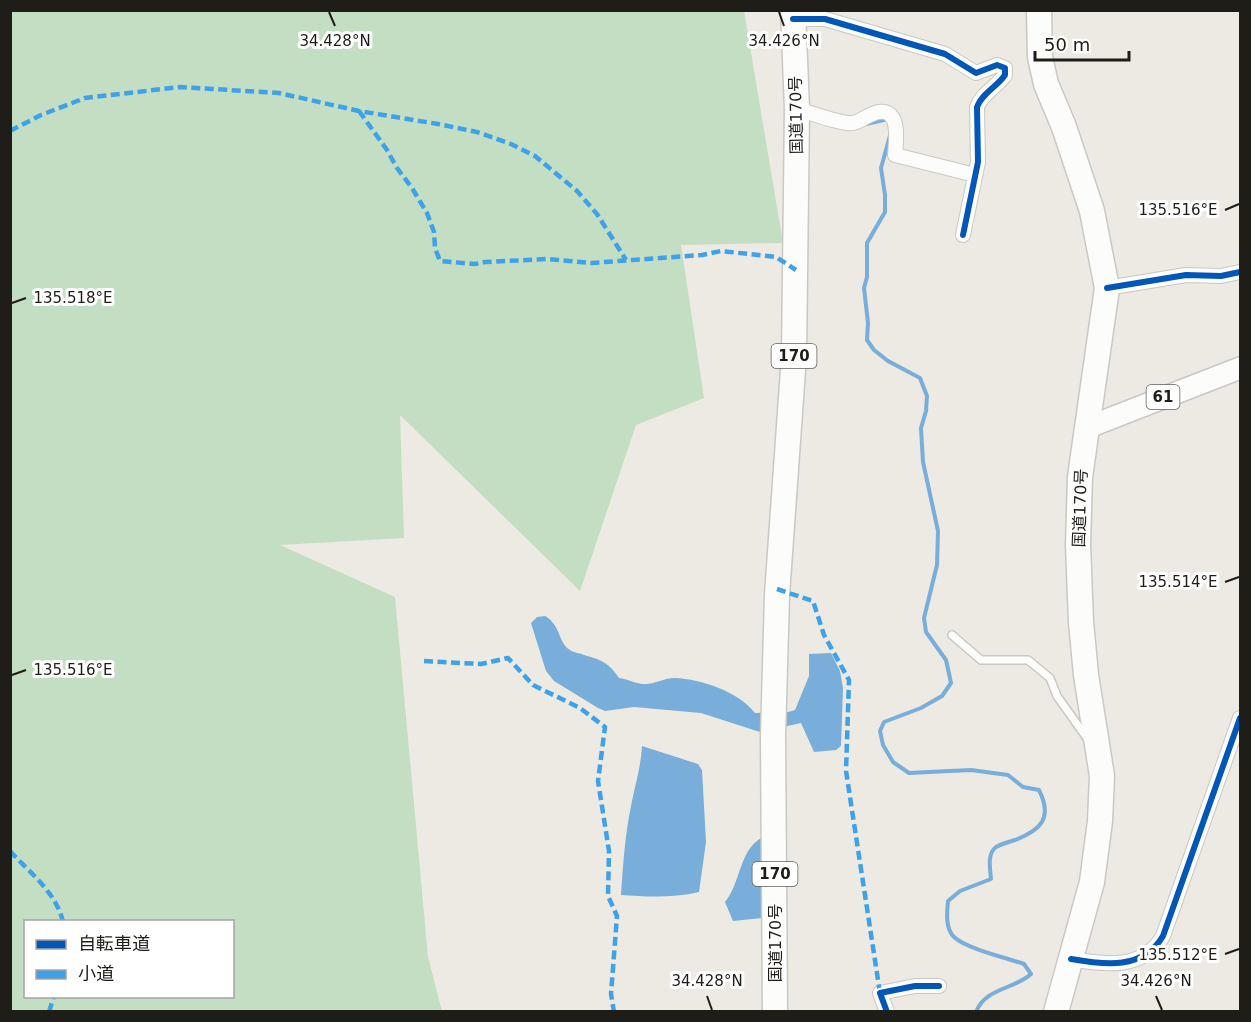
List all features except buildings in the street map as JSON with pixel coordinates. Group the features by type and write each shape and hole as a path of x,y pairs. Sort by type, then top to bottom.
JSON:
{"highway":[{"name":"国道170号","path":"1039,10 1040,57 1046,84 1064,127 1092,211 1107,288 1080,477 1078,545 1081,622 1102,776 1100,821 1092,882 1056,1011"},
{"name":"国道170号","path":"775,1011 773,737 777,595 794,356 797,109 793,15"}],"main road":[{"name":"61","path":"1086,428 1240,368"}],"street":[{"path":"793,15 826,15 945,54 976,73 997,65 1005,68 1005,75 1000,83 980,99 977,107 978,162 963,235"},
{"path":"797,109 852,123 880,112 888,114 893,117 897,130 895,154 975,175"},
{"path":"1107,288 1186,275 1221,276 1240,272"},
{"path":"1071,959 1099,964 1130,961 1144,957 1156,947 1163,936 1240,718"},
{"path":"887,1011 880,993 915,986 939,986"}],"lane":[{"path":"952,635 981,660 1028,660 1050,678 1057,696 1086,739 1097,749"}],"green space":[{"path":"10,11 744,11 783,243 681,245 704,398 636,425 580,591 400,415 404,538 280,545 395,597 428,957 442,1011 11,1011"}],"water":[{"path":"545,616 554,624 566,647 573,652 604,663 619,678 644,684 671,678 708,684 730,693 755,713 795,710 809,676 809,654 831,653 840,671 843,688 841,746 836,750 814,752 801,723 760,732 701,713 634,707 605,711 598,708 554,681 546,671 531,623 537,617"},
{"path":"642,746 698,764 702,770 706,842 699,892 660,896 621,895 627,828"},
{"path":"763,837 762,918 733,921 725,902 749,850"}],"waterway":[{"path":"866,124 888,119"},
{"path":"891,132 881,168 885,212 867,243 867,277 864,288 868,323 867,340 874,350 888,361 920,378 927,396 921,428 923,462 938,531 937,565 924,618 926,632 946,660 951,683 942,696 921,708 884,722 880,731 883,745 893,762 909,773 971,770 1008,775 1023,787 1039,790 1045,808 1042,822 1032,832 993,850 990,861 991,879 960,891 948,901 948,925 954,937 977,949 1024,964 1031,974 993,993 980,1004 976,1012"}],"marked path":[{"path":"10,131 41,115 85,98 180,87 279,93 359,111 477,132 511,144 535,156 577,191 597,214 626,260"},
{"path":"359,111 427,213 440,261 475,264 548,259 591,263 702,255 721,251 776,257 796,270"},
{"path":"777,589 813,601 824,635 849,680 846,771 880,993"},
{"path":"424,661 481,664 508,658 533,685 580,708 605,727 598,781 609,851 608,896 617,916 611,994 614,1012"},
{"path":"10,851 55,901 62,920"},
{"path":"49,1012 53,998"}],"cycle path":[{"path":"793,19 825,19 945,54 976,73 997,65 1005,68 1005,75 982,98 977,107 978,162 963,235"},
{"path":"1107,288 1186,275 1221,276 1240,272"},
{"path":"1071,959 1097,963 1122,963 1145,955 1163,936 1240,718"},
{"path":"887,1012 880,993 915,986 939,986"}]}
